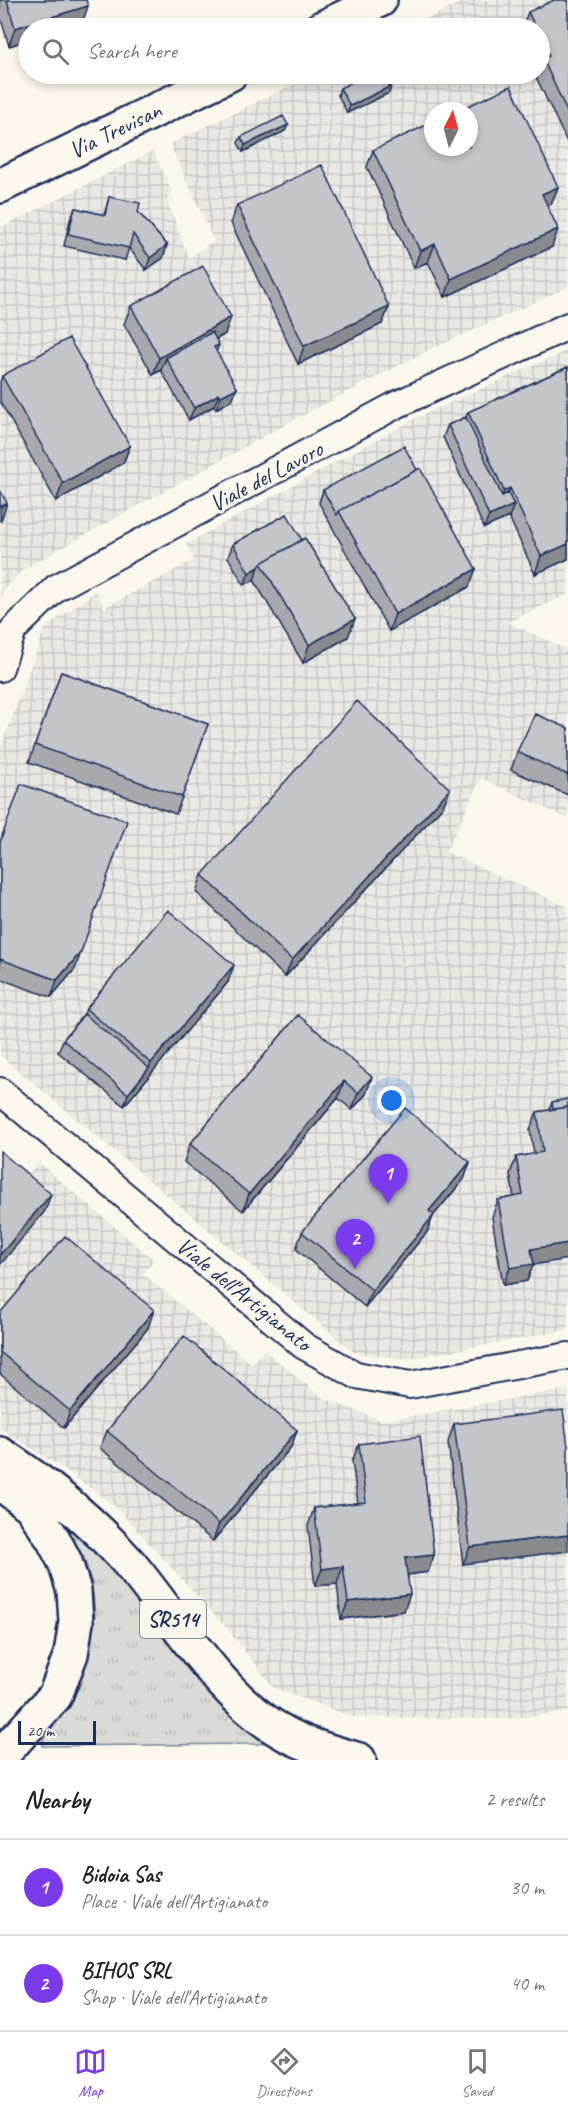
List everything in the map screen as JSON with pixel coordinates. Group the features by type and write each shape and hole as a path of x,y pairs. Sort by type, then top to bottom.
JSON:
{"main road":[{"path":"343,18 380,0"},
{"name":"Via Trevisan","path":"0,186 209,84"},
{"name":"SR514","path":"0,1454 62,1498 100,1532 130,1564 214,1671 245,1704 265,1721 285,1733 317,1748 359,1760"},
{"path":"0,1483 31,1506 53,1539 65,1562 74,1591 76,1622 71,1654 55,1696 0,1757"}],"street":[{"name":"Viale del Lavoro","path":"0,668 13,630 56,588 396,405 568,326"},
{"name":"Viale dell'Artigianato","path":"0,1091 303,1346 356,1375 410,1385 568,1356"}],"shaded area":[{"path":"466,0 568,0 568,287 423,353 292,421 27,567 8,584 0,597 0,228 153,151 172,191 167,200 189,258 214,241 170,144 294,84 550,84 550,18 429,18"},
{"path":"568,350 568,594 508,622 568,650 568,819 481,778 446,852 568,907 568,1330 407,1359 355,1353 0,1055 0,750 45,628 96,591 104,608 194,560 186,544 416,418"},
{"path":"0,1151 29,1173 39,1163 154,1260 143,1274 252,1364 264,1350 323,1398 383,1421 568,1389 568,1712 505,1719 353,1717 274,1688 225,1626 115,1506 70,1473 0,1428"}],"green space":[{"path":"62,1518 83,1532 240,1720 267,1742 257,1744 42,1746 43,1739 59,1720 81,1683 95,1615 92,1585 84,1558"}],"building":[{"path":"7,0 86,0 88,6 48,18 18,18 18,27 15,28"},
{"path":"554,0 568,0 568,114 550,74 550,18 531,18 528,12"},
{"path":"348,84 390,84 391,86 350,106 340,88"},
{"path":"511,86 558,187 542,194 558,229 451,279 435,244 420,251 373,150 424,126 424,156 478,156 476,102"},
{"path":"283,116 288,125 245,145 241,137"},
{"path":"322,165 389,307 304,346 237,205"},
{"path":"109,197 140,203 138,212 167,245 150,258 133,234 129,248 68,234 75,208 105,215"},
{"path":"203,266 231,317 159,358 131,306"},
{"path":"212,332 219,345 214,347 237,388 221,396 219,394 194,408 166,358"},
{"path":"69,338 130,446 63,483 2,376"},
{"path":"568,367 568,544 541,556 510,488 504,491 468,412"},
{"path":"466,417 502,496 508,493 514,505 489,516 448,425"},
{"path":"404,446 417,470 339,511 337,515 323,490"},
{"path":"420,468 476,569 395,614 339,511"},
{"path":"0,490 7,503 0,507"},
{"path":"287,514 302,540 261,563 249,573 233,544"},
{"path":"305,538 355,619 309,645 261,563"},
{"path":"61,672 208,724 182,797 35,745"},
{"path":"357,701 450,789 292,960 202,875"},
{"path":"535,714 568,728 568,775 517,752"},
{"path":"21,784 127,821 81,952 57,980 0,959 0,842"},
{"path":"168,910 234,965 151,1063 86,1009"},
{"path":"84,1014 149,1068 128,1094 63,1040"},
{"path":"298,1015 372,1077 358,1093 344,1081 249,1194 190,1144"},
{"path":"568,1099 568,1107 553,1109 552,1102"},
{"path":"568,1107 568,1243 531,1249 534,1264 510,1268 498,1200 523,1195 516,1157 543,1152 537,1112"},
{"path":"405,1108 470,1162 429,1211 434,1215 372,1290 302,1232"},
{"path":"0,1151 51,1194 0,1255"},
{"path":"65,1236 154,1310 70,1411 0,1352 0,1313"},
{"path":"184,1336 297,1430 219,1524 107,1431"},
{"path":"563,1410 568,1446 568,1535 470,1547 454,1424"},
{"path":"420,1436 434,1555 405,1558 410,1594 348,1602 343,1566 322,1569 314,1508 366,1502 359,1444"}],"place":[{"name":"Bidoia Sas","path":"388,1204"},
{"name":"BIHOS SRL","path":"355,1269"}]}
